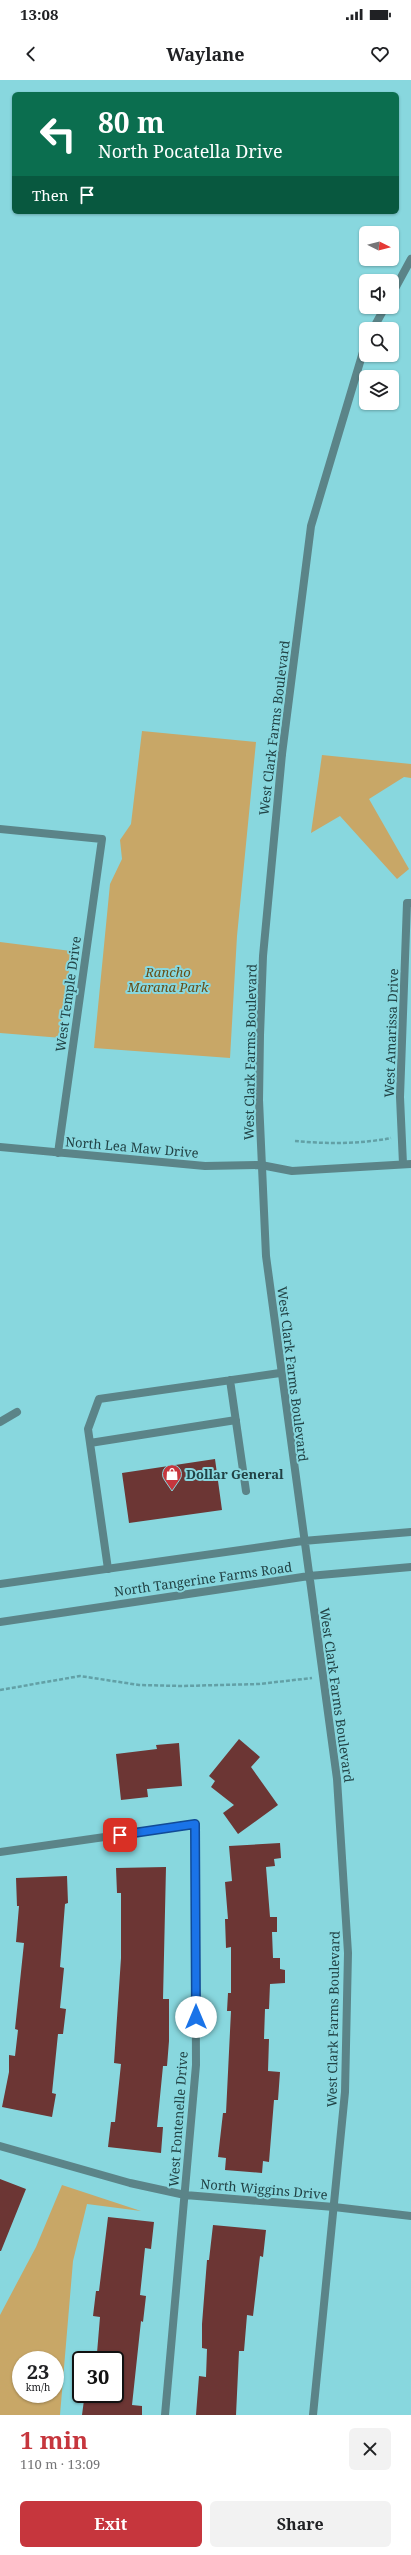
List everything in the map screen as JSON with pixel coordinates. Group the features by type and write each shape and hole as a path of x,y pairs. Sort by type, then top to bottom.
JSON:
{"street":[{"path":"399,281 411,259"},
{"name":"West Clark Farms Boulevard","path":"313,2415 345,2092 348,1953 342,1830 324,1676 303,1541 266,1256 259,1100 261,998 282,754 311,526 360,362"},
{"name":"West Temple Drive","path":"0,829 102,839 58,1153"},
{"name":"West Amarissa Drive","path":"407,1164 402,1136 400,1097 409,903"},
{"name":"North Lea Maw Drive","path":"0,1147 205,1166 261,1165 292,1171 407,1164"},
{"path":"108,1569 88,1429 99,1399 280,1373"},
{"path":"230,1380 246,1492"},
{"path":"0,1422 17,1412"},
{"path":"90,1444 236,1420"},
{"name":"North Tangerine Farms Road","path":"0,1584 303,1541 411,1532"},
{"name":"North Tangerine Farms Road","path":"0,1622 309,1576 411,1567"},
{"name":"West Fontenelle Drive","path":"0,1852 195,1824 196,2065 165,2415"},
{"name":"North Wiggins Drive","path":"0,2146 130,2183 185,2195 334,2207 411,2216"}],"path":[{"path":"295,1141 318,1144 374,1142 402,1136"},
{"path":"0,1690 80,1676 139,1685 182,1686 259,1684 324,1676"}],"green space":[{"name":"Rancho Marana Park","path":"142,731 256,742 237,936 230,1058 94,1048 110,884 122,859 120,840 131,824"},
{"path":"322,755 411,764 411,778 404,777 369,799 409,869 397,879 340,816 311,833"},
{"path":"0,942 71,951 62,1038 0,1033"},
{"path":"62,2185 141,2211 87,2204 73,2261 64,2368 64,2351 12,2351 12,2403 61,2403 60,2415 0,2415 0,2315 36,2247"}],"building":[{"name":"Dollar General","path":"215,1459 222,1510 129,1523 122,1473"},
{"path":"239,1739 260,1757 251,1767 278,1805 238,1834 223,1813 234,1805 211,1787 215,1781 209,1776"},
{"path":"179,1743 182,1786 147,1789 148,1797 121,1800 116,1754 157,1749 156,1745"},
{"path":"280,1843 281,1858 274,1859 275,1866 266,1867 270,1917 277,1917 277,1932 272,1932 273,1958 280,1958 280,1969 285,1970 285,1983 270,1984 269,2009 265,2009 264,2039 269,2039 268,2071 280,2072 278,2100 274,2100 269,2162 263,2161 262,2173 225,2170 226,2158 218,2157 223,2113 226,2113 231,2011 227,2011 228,1993 231,1993 231,1947 226,1948 225,1919 228,1919 225,1882 232,1881 229,1846"},
{"path":"166,1867 163,1999 169,1999 169,2041 167,2066 163,2066 157,2127 163,2127 161,2153 108,2147 111,2122 115,2122 121,2064 114,2063 121,1958 121,1893 117,1893 116,1868"},
{"path":"67,1876 68,1903 65,1904 60,1967 64,1968 60,2008 66,2009 63,2034 58,2034 52,2093 56,2094 52,2117 2,2107 9,2072 9,2055 15,2056 18,2030 15,2029 24,1943 16,1942 19,1906 17,1906 16,1878"},
{"path":"0,2179 26,2189 1,2251 0,2251"},
{"path":"108,2217 154,2222 151,2249 145,2248 140,2295 146,2296 143,2322 141,2321 132,2405 142,2406 142,2415 82,2415 84,2403 124,2403 124,2351 97,2351 100,2317 93,2316 96,2291 99,2291"},
{"path":"213,2225 266,2230 263,2257 260,2256 253,2316 247,2315 244,2351 239,2351 236,2415 196,2415 199,2376 206,2377 207,2349 202,2348 202,2324 207,2260 209,2260"}],"place":[{"name":"Dollar General","path":"172,1491"}],"route":[{"path":"120,1835 195,1824 196,2017"}]}
